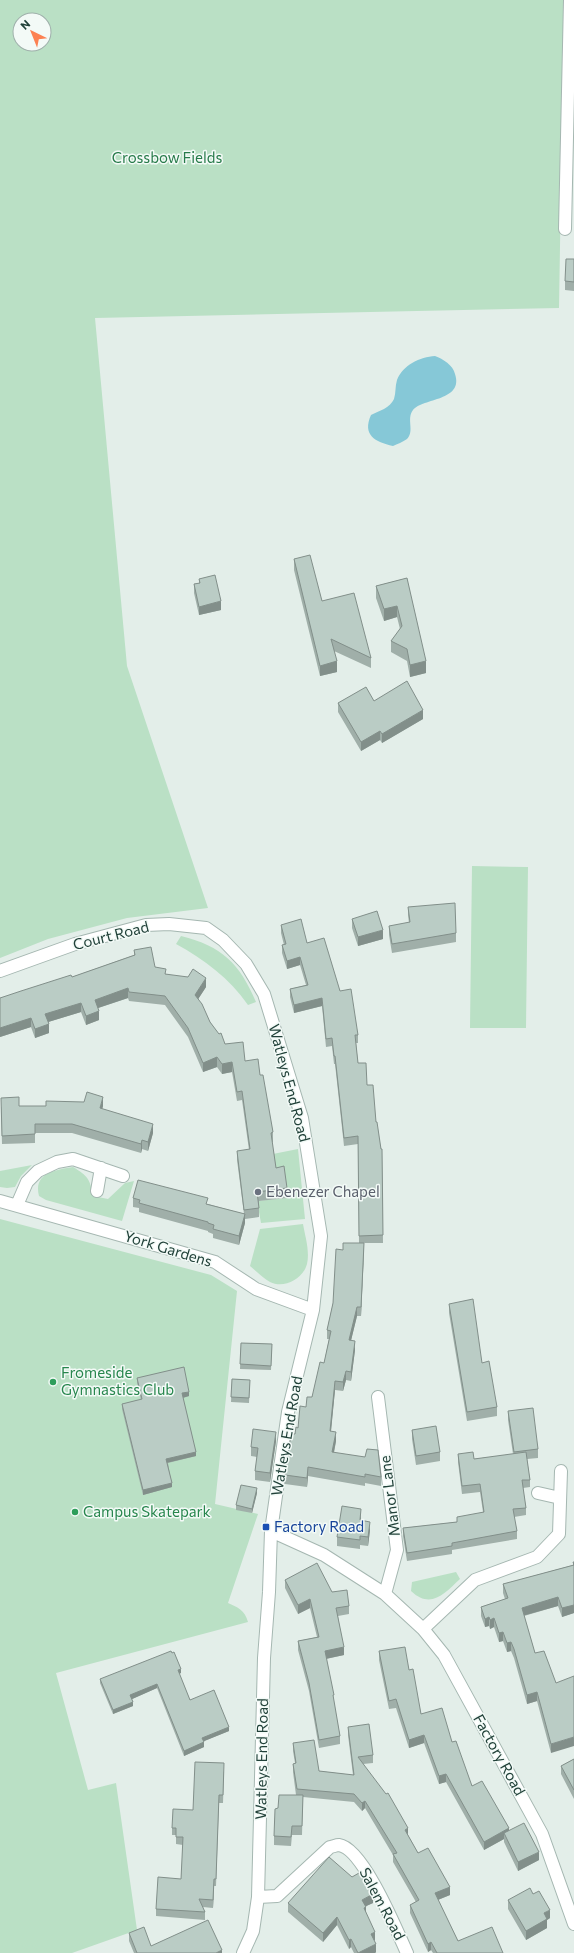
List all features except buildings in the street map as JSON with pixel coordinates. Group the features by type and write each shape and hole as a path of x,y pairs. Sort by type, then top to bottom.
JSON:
{"street":[{"path":"565,228 570,0"},
{"name":"Court Road","path":"0,971 75,944 146,925 169,924 206,928 223,940"},
{"name":"Watleys End Road","path":"223,940 246,964 264,994 302,1118 321,1236 314,1310 288,1412 270,1531 269,1592 264,1658 258,1897 253,1931 243,1953"},
{"path":"16,1205 27,1182 38,1171 58,1162 73,1159 123,1176"},
{"path":"97,1191 100,1168"},
{"name":"York Gardens","path":"0,1201 215,1262 256,1289 314,1310"},
{"name":"Manor Lane","path":"378,1397 397,1550 385,1594"},
{"path":"423,1629 474,1580 537,1557 559,1534 561,1471"},
{"path":"538,1493 560,1498"},
{"name":"Factory Road","path":"270,1531 324,1555 385,1594 423,1629 444,1655 542,1834 574,1924"},
{"name":"Salem Road","path":"258,1897 277,1896 330,1847 339,1845 348,1850 370,1876 408,1953"}],"green space":[{"name":"Crossbow Fields","path":"0,0 564,0 559,308 95,318 127,666 208,908 127,918 48,939 0,958"},
{"path":"472,866 528,867 526,1028 470,1028"},
{"path":"181,936 208,945 228,958 243,977 256,1002 248,1005 233,986 216,970 197,956 176,944"},
{"path":"298,1149 305,1219 261,1223 257,1201 287,1198 253,1158"},
{"path":"32,1165 21,1176 15,1187 0,1187 0,1171"},
{"path":"73,1167 88,1178 93,1196 108,1199 125,1183 134,1181 122,1221 46,1200 39,1196 39,1182 42,1178 53,1171"},
{"path":"0,1219 211,1275 237,1291 215,1504 258,1514 228,1603 243,1612 248,1622 56,1673 88,1790 116,1783 137,1930 72,1953 0,1953"},
{"path":"303,1224 308,1249 308,1259 305,1269 297,1278 287,1283 275,1284 267,1280 250,1266 260,1229"},
{"path":"456,1572 460,1579 443,1594 437,1597 425,1599 418,1597 411,1591 412,1582"}],"water":[{"path":"435,356 447,363 454,371 456,383 454,389 441,398 418,406 413,410 410,417 410,432 407,439 393,446 376,440 369,433 368,428 371,415 390,405 395,397 397,380 403,370 418,360"}],"place":[{"name":"Ebenezer Chapel","path":"258,1192"},
{"name":"Fromeside Gymnastics Club","path":"53,1382"},
{"name":"Campus Skatepark","path":"75,1512"},
{"name":"Factory Road","path":"266,1527"}]}
